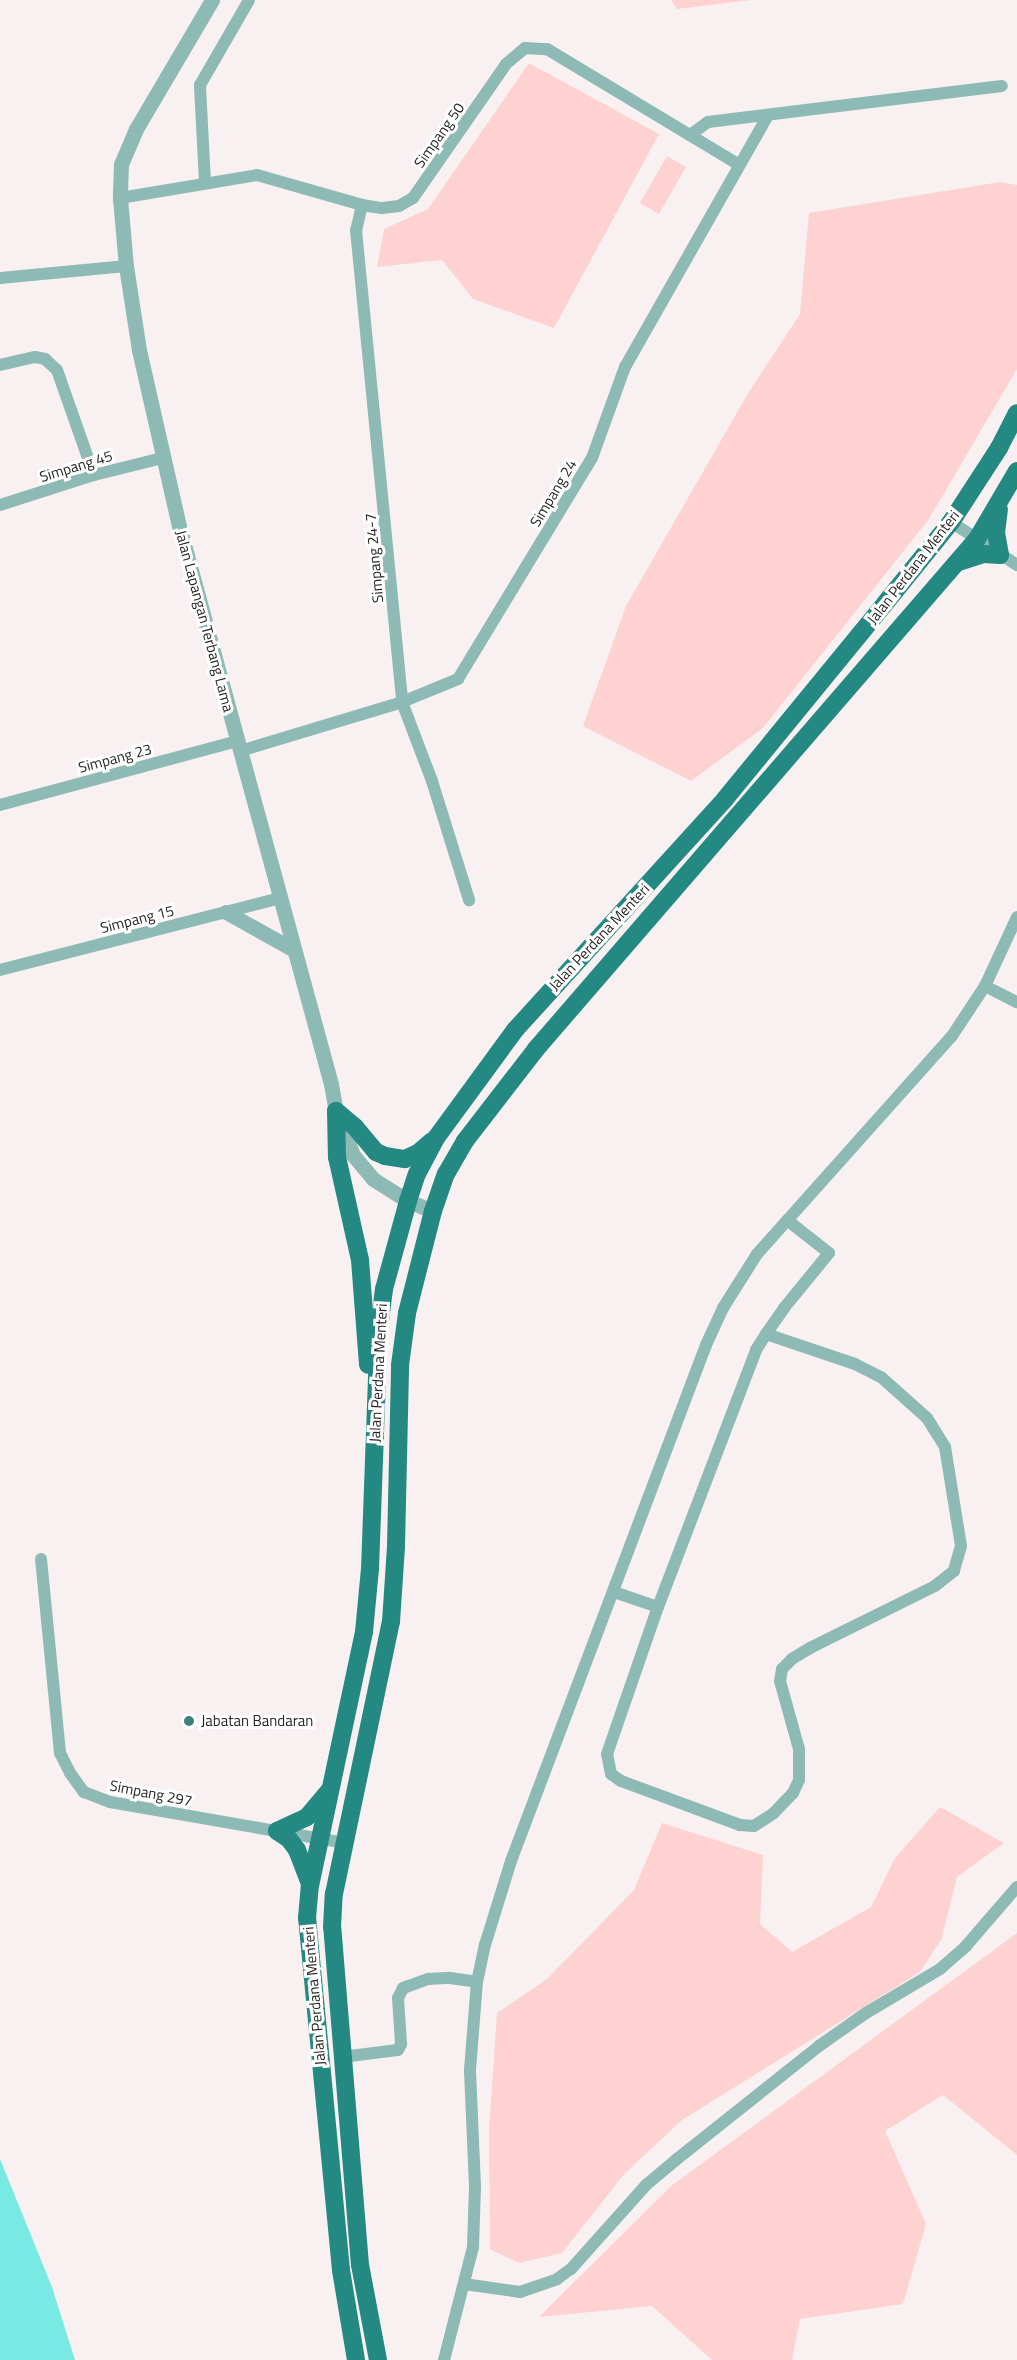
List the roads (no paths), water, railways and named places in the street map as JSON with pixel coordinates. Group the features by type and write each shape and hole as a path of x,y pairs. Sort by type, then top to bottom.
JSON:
{"main road":[{"name":"Jalan Perdana Menteri","path":"357,2360 341,2270 308,1945 310,1886 360,1657 366,1614 372,1542 374,1423 384,1289 417,1174 436,1138 515,1030 725,799 951,522 999,448 1017,412"},
{"name":"Jalan Perdana Menteri","path":"378,2360 360,2265 332,1928 334,1894 390,1622 396,1546 400,1365 407,1313 433,1211 446,1174 465,1141 570,1008 742,814 977,539 1017,471"},
{"path":"957,562 984,554 1000,555 996,533 1001,498"},
{"path":"336,1111 355,1127 376,1152 384,1156 405,1159 418,1153 436,1138"},
{"path":"336,1111 337,1157 360,1260 374,1423"},
{"path":"277,1832 307,1817 330,1790"},
{"path":"277,1832 289,1839 297,1850 310,1886"}],"street":[{"name":"Jalan Lapangan Terbang Lama","path":"212,0 136,129 121,164 120,198 126,266 139,350 162,458 331,1084 336,1111 353,1155 373,1179 408,1201 433,1211"},
{"path":"205,182 200,85 249,0"},
{"name":"Simpang 50","path":"120,198 257,175 362,205 382,208 399,206 413,198 506,64 525,48 547,49 739,165"},
{"path":"690,135 708,122 1002,86"},
{"name":"Simpang 24","path":"238,746 402,702 458,679 592,458 625,367 768,115"},
{"name":"Simpang 24-7","path":"362,205 356,230 402,702 432,781 469,900"},
{"path":"0,278 126,266"},
{"path":"0,365 35,357 45,359 57,370 94,475"},
{"name":"Simpang 45","path":"0,506 94,475 162,458"},
{"path":"951,522 1017,566"},
{"name":"Simpang 23","path":"0,805 238,746"},
{"name":"Simpang 15","path":"0,970 280,898"},
{"path":"226,912 294,950"},
{"path":"444,2360 473,2247 475,2214 470,2070 477,1982 495,1909 511,1861 706,1345 723,1308 757,1254 952,1036 985,986 1017,917"},
{"path":"985,986 1017,1002"},
{"path":"766,1334 855,1364 881,1377 927,1418 945,1447 961,1546 954,1571 935,1586 810,1648 792,1659 782,1669 780,1682 799,1749 799,1780 793,1793 774,1813 754,1826 740,1824 621,1781 611,1774 607,1754 658,1607 756,1350 766,1334 829,1253 788,1220"},
{"name":"Simpang 297","path":"41,1559 60,1753 70,1773 84,1792 110,1802 344,1843"},
{"path":"614,1592 658,1607"},
{"path":"464,2284 520,2292 557,2279 571,2269 646,2185 819,2046 866,2013 940,1969 966,1946 1017,1887"},
{"path":"342,2057 398,2050 401,2044 398,1998 403,1988 428,1979 450,1978 477,1982"}],"water":[{"path":"0,2159 52,2287 75,2360 0,2360"}],"place":[{"name":"Jabatan Bandaran","path":"189,1721"}]}
